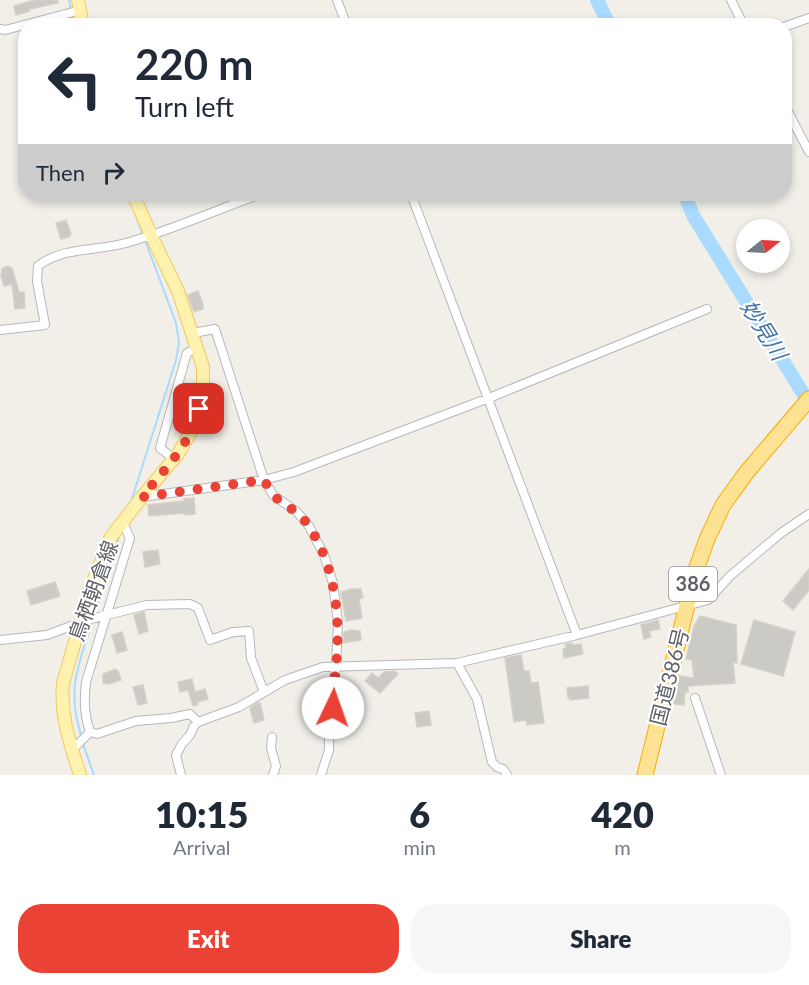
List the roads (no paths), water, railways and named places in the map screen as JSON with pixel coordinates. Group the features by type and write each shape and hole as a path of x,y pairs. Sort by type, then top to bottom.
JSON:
{"highway":[{"name":"国道386号","path":"645,775 695,573 707,539 723,505 746,473 809,399"}],"main road":[{"name":"鳥栖朝倉線","path":"80,775 66,731 62,698 63,683 83,621 91,586 111,537 174,459 195,425 203,393 203,367 193,333 178,291 136,201"}],"street":[{"path":"337,0 344,18"},
{"path":"731,0 740,18"},
{"path":"52,18 80,13"},
{"path":"792,24 809,18"},
{"path":"0,29 18,27"},
{"path":"792,119 809,152"},
{"path":"0,330 45,325 37,281 38,267 48,259 151,235 242,201"},
{"path":"414,201 577,635"},
{"path":"142,497 264,480 294,472 489,398 707,309"},
{"path":"193,333 215,329 264,480 273,495 297,512 309,526 324,555 333,583 338,622 334,680 336,692 329,724 329,750 321,775"},
{"path":"174,459 160,448 187,353 197,348"},
{"path":"181,775 176,755 194,726 239,707 299,674 323,667 457,663 577,635 708,600 730,576 781,533 809,514"},
{"path":"90,732 85,716 86,682 103,615 130,538 123,523"},
{"path":"0,640 47,635 103,615 147,606 190,604 198,608 210,640 233,632 249,631 251,658 264,692"},
{"path":"457,663 477,699 492,762 503,769 507,775"},
{"path":"695,698 720,775"},
{"path":"90,732 97,734 136,721 190,714 198,723"},
{"path":"72,750 90,732"},
{"path":"272,737 270,748 276,766 273,775"}],"waterway":[{"path":"69,0 72,18"},
{"name":"妙見川","path":"597,0 606,18"},
{"name":"妙見川","path":"687,201 694,217 809,403"},
{"path":"130,505 176,360 179,342 176,323 133,208"},
{"path":"94,616 119,536"},
{"path":"82,738 77,721 74,692 78,666 92,622"},
{"path":"83,744 94,775"}]}
